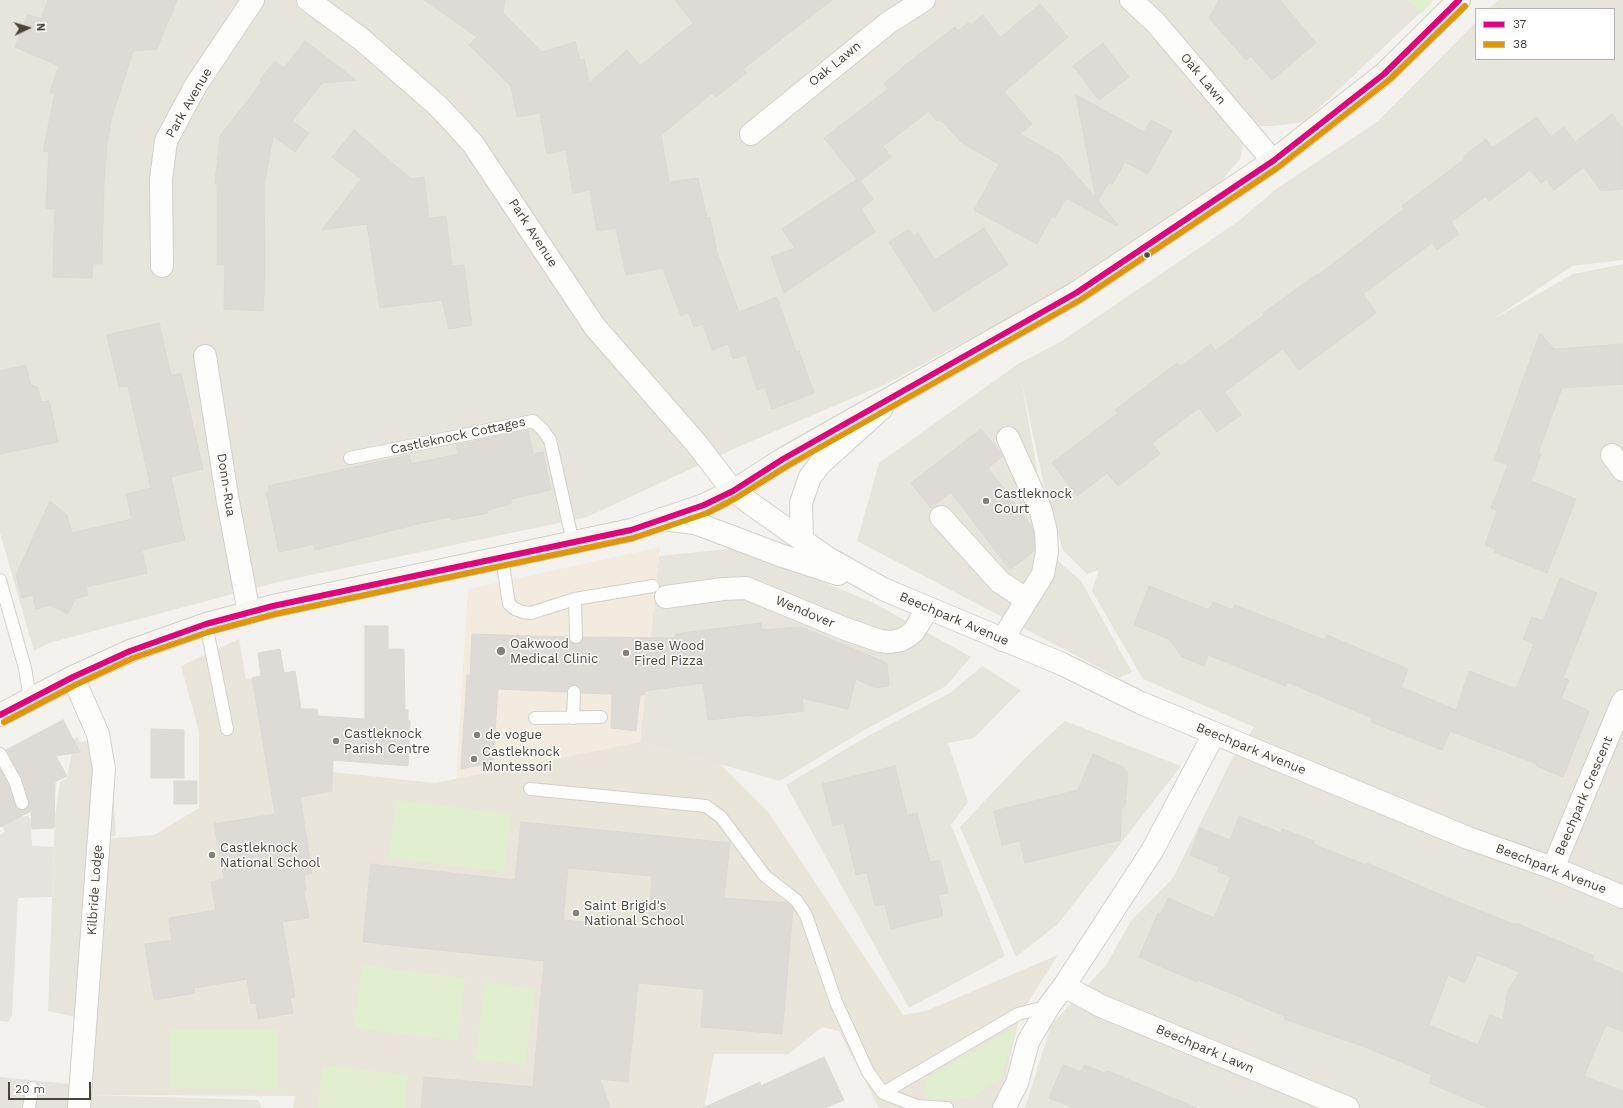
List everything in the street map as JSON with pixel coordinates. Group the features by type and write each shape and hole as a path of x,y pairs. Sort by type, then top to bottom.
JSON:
{"main road":[{"path":"0,715 73,677 130,651 206,624 249,613 631,530 704,505 733,491 783,459 1076,294 1273,161 1384,74 1460,0"}],"street":[{"name":"Park Avenue","path":"162,266 161,179 166,141 196,85 253,0"},
{"name":"Park Avenue","path":"308,0 360,38 437,105 456,124 473,144 578,304 595,327 696,443 733,491"},
{"name":"Oak Lawn","path":"751,134 888,23 924,0"},
{"name":"Oak Lawn","path":"1131,0 1156,22 1273,161"},
{"name":"Donn-Rua","path":"205,356 227,496 249,613"},
{"path":"802,540 801,503 810,476 830,455 896,396"},
{"path":"1002,640 1043,574 1046,564 1046,532 1041,511 1008,438"},
{"name":"Beechpark Avenue","path":"733,491 826,557 883,588 1002,640 1062,664 1141,703 1214,734 1468,838 1553,868 1623,897"},
{"path":"941,517 1000,582 1027,600"},
{"name":"Beechpark Avenue","path":"662,519 695,523 780,555 883,588"},
{"name":"Wendover","path":"659,592 746,588 843,628 880,641 890,642 900,640 914,631 928,608"},
{"name":"Kilbride Lodge","path":"73,677 98,734 104,768 79,1108"},
{"name":"Beechpark Crescent","path":"1553,868 1623,701"},
{"path":"1004,1108 1017,1083 1028,1042 1049,1006 1064,986 1152,851 1214,734"},
{"name":"Beechpark Lawn","path":"1064,986 1102,1006 1348,1108"}],"lane":[{"name":"Castleknock Cottages","path":"350,458 532,421 542,429 550,440 573,543"},
{"path":"502,558 509,604 515,609 531,613 575,599 659,592"},
{"path":"0,580 25,668 30,699"},
{"path":"575,599 576,637"},
{"path":"206,624 227,729"},
{"path":"573,718 574,692"},
{"path":"535,718 601,717"},
{"path":"0,754 15,781 22,803"},
{"path":"530,789 706,806 721,817 765,876 796,900 806,915 836,1002 868,1072 883,1094 917,1106 947,1108"},
{"path":"883,1094 1018,1014 1049,1006"},
{"path":"30,1108 32,1088"}],"shaded area":[{"path":"0,0 1434,0 1304,122 1273,126 1246,126 1240,159 1216,187 1055,293 888,383 738,447 587,517 278,582 49,643 34,651 0,533"},
{"path":"1498,0 1623,0 1623,260 1572,266 1492,320 1573,274 1623,264 1623,1108 1025,1108 1051,1025 1106,965 1131,921 1173,878 1231,761 1254,727 1143,679 1092,591 1099,570 1087,574 1063,550 1045,490 1021,378 1040,488 1058,561 1081,581 1132,672 1119,678 857,541 879,463 1018,364 1062,341 1240,220 1276,189 1377,122 1475,23 1475,60 1615,60 1615,8 1490,8"},
{"path":"660,547 640,742 456,779 468,589"},
{"path":"738,548 872,602 971,657 946,686 861,732 780,781 640,742 659,556"},
{"name":"Saint Brigid's National School","path":"239,639 246,679 252,678 273,801 332,791 333,772 435,783 640,742 720,764 769,813 903,1015 926,1011 1058,955 1020,1015 1007,1071 1002,1108 879,1108 839,1031 822,1027 789,1054 714,1054 705,1104 707,1108 293,1108 295,1096 90,1095 104,839 154,835 199,808 199,732 181,666"},
{"path":"982,666 1021,690 974,738 948,743 968,802 951,825 1005,956 909,1008 786,785 864,738 950,693"},
{"path":"1065,721 1181,766 1058,924 1016,957 960,827 1030,753"},
{"path":"77,736 80,742 110,737 116,835 104,839 90,1095 258,1100 262,1108 69,1108 75,1017 48,1011 55,817 60,782 67,778 74,740"},
{"path":"28,816 31,820 32,846 54,847 52,897 18,898 12,1016 8,1022 0,1021 0,835 5,832 2,826 19,817"},
{"path":"0,1077 71,1084 69,1108 0,1108"}],"green space":[{"path":"1408,0 1434,0 1422,13"},
{"path":"396,800 511,814 504,872 389,858"},
{"path":"362,965 465,978 458,1041 354,1028"},
{"path":"485,982 535,989 525,1065 475,1059"},
{"path":"1015,1027 1003,1074 997,1081 989,1085 973,1098 932,1100 925,1096 924,1088 927,1078"},
{"path":"170,1029 278,1030 277,1089 169,1088"},
{"path":"323,1065 408,1075 405,1108 317,1108"}],"building":[{"path":"48,0 177,0 157,49 133,51 111,120 107,144 104,182 102,264 93,264 92,278 53,277 55,209 46,209 49,152 43,151 55,94 50,92 59,66 15,47 28,15 41,19"},
{"path":"424,0 505,0 503,13 542,52 575,42 580,60 584,59 589,83 627,50 640,66 693,23 675,0 832,0 743,69 746,73 716,97 712,93 661,135 669,182 698,178 707,218 710,217 717,253 739,312 777,297 796,352 799,351 814,393 772,409 765,387 757,390 746,355 733,359 728,344 712,350 703,324 694,327 689,313 681,316 663,268 626,275 616,228 597,231 590,190 573,193 566,150 547,154 540,113 517,117 511,86 469,45 477,37"},
{"path":"1219,0 1280,0 1316,43 1272,80 1251,56 1246,60 1209,18"},
{"path":"1040,4 1068,37 1004,92 1032,124 1020,134 1059,156 1096,198 1076,95 1144,132 1151,120 1172,131 1148,174 1125,162 1112,185 1109,182 1098,201 1118,225 1117,226 1066,198 1055,218 1052,216 1037,244 974,210 999,164 962,143 940,119 937,121 929,111 883,146 891,157 860,181 873,199 861,209 875,232 784,293 771,257 795,248 782,229 857,179 824,138 888,89 884,83 955,27 958,31 969,22 971,25 983,15 1000,38"},
{"path":"305,41 356,80 322,83 292,121 309,133 295,152 273,136 264,187 265,272 263,311 224,309 225,265 217,265 217,184 215,184 220,136 262,82 260,80 275,61 284,68"},
{"path":"1103,43 1129,77 1099,100 1073,66"},
{"path":"1612,114 1623,129 1623,189 1601,191 1584,167 1554,190 1546,179 1541,183 1530,170 1489,201 1486,196 1451,222 1459,234 1437,250 1432,243 1363,294 1376,313 1299,370 1283,349 1224,392 1241,415 1217,432 1199,408 1152,443 1160,454 1118,486 1107,473 1077,496 1052,463 1118,413 1115,410 1177,363 1180,367 1211,344 1215,351 1264,315 1263,313 1316,275 1317,276 1404,209 1402,206 1465,159 1463,157 1486,139 1492,148 1537,117 1551,137 1564,127 1575,142"},
{"path":"354,130 411,179 424,177 429,218 446,216 452,266 464,265 472,325 449,329 442,300 380,308 367,224 322,230 361,179 332,157"},
{"path":"984,228 1008,265 934,312 889,242 909,229 913,236 918,233 935,260"},
{"path":"159,323 171,376 181,373 203,469 171,477 185,540 142,550 147,573 86,587 88,595 75,599 68,614 50,605 36,609 33,595 22,598 16,575 50,501 67,515 72,533 132,519 126,494 151,488 128,386 119,387 107,335"},
{"path":"1540,333 1554,349 1623,344 1623,384 1562,388 1538,453 1541,454 1531,481 1576,499 1547,573 1494,552 1496,549 1485,545 1497,511 1491,508 1508,465 1494,460"},
{"path":"26,365 30,384 38,388 41,402 49,401 58,442 0,454 0,371"},
{"name":"Castleknock Court","path":"981,429 1003,456 988,468 1031,525 1034,534 1034,551 1010,570 951,492 931,508 911,483"},
{"path":"528,430 533,454 543,452 551,490 511,499 511,504 488,510 488,513 451,520 450,517 315,550 314,544 279,552 266,492 269,492 268,486 409,455 411,464 458,454 456,445"},
{"path":"1560,578 1597,593 1563,678 1569,680 1561,698 1589,711 1563,777 1536,766 1537,764 1450,731 1442,750 1371,722 1372,718 1287,682 1286,686 1208,655 1204,666 1182,657 1169,639 1134,625 1149,586 1209,610 1213,602 1233,610 1235,605 1325,640 1327,635 1408,669 1401,687 1456,710 1469,671 1516,689 1534,644 1523,639 1532,617 1543,621"},
{"path":"761,623 762,630 801,627 887,663 889,686 876,688 856,679 848,709 802,698 804,711 708,720 703,683 645,691 644,695 640,695 636,731 611,728 612,694 581,693 580,688 575,685 570,686 566,692 498,689 493,762 461,769 467,675 470,676 472,634 568,637 572,643 577,644 580,643 583,637 676,638 675,634"},
{"path":"365,626 388,626 388,649 404,649 405,710 408,710 408,721 410,721 408,766 333,760 332,791 300,797 312,873 304,875 306,890 304,891 309,918 282,922 295,997 290,998 293,1013 258,1019 256,1003 251,1004 247,979 194,988 195,993 154,1000 145,944 172,940 169,918 216,910 211,882 224,879 214,824 275,814 252,678 261,676 258,653 280,649 284,673 295,671 301,709 317,709 318,716 365,719"},
{"path":"63,720 80,752 56,756 67,776 55,782 54,828 32,829 31,811 0,827 0,769 8,784 17,808 24,810 29,804 22,779 6,750"},
{"path":"151,729 184,730 184,778 151,778"},
{"path":"1093,754 1123,767 1128,774 1125,807 1122,807 1120,840 1025,863 1020,841 1002,845 994,811 1078,790"},
{"path":"895,766 907,815 917,813 930,862 940,860 948,893 938,895 943,916 891,929 885,904 875,906 867,872 856,875 844,823 833,826 822,784"},
{"path":"174,781 197,781 197,804 174,804"},
{"path":"1239,816 1281,833 1282,829 1314,841 1313,844 1366,865 1367,863 1516,925 1516,923 1594,956 1592,960 1623,973 1623,1032 1606,1025 1584,1076 1623,1091 1623,1108 1489,1108 1429,1083 1432,1075 1365,1047 1284,1019 1285,1016 1243,998 1198,980 1197,982 1139,957 1158,913 1161,914 1168,898 1214,918 1231,877 1217,871 1219,867 1190,855 1200,828 1230,840","holes":["1477,955 1520,972 1508,990 1503,1020 1490,1015 1478,1045 1429,1025 1448,975 1465,983"]},
{"path":"521,822 730,843 724,898 788,903 793,909 782,1034 701,1027 704,989 638,983 628,1082 600,1079 610,1108 421,1108 424,1077 533,1087 544,961 363,942 371,864 515,880","holes":["568,868 652,876 648,929 563,920"]},
{"path":"824,1057 844,1100 825,1108 703,1108 760,1082 761,1086"},
{"path":"1063,1065 1081,1072 1084,1065 1105,1073 1108,1071 1197,1108 1074,1108 1049,1098"}],"transit line":[{"name":"37","path":"0,715 73,677 130,651 206,624 273,606 631,530 704,505 733,491 783,459 1076,293 1273,161 1384,74 1459,0"},
{"name":"38","path":"4,722 77,684 133,658 208,632 275,614 633,538 707,513 736,498 787,466 1080,300 1277,168 1389,80 1465,6"}],"place":[{"name":"Castleknock Court","path":"986,501"},
{"name":"Oakwood Medical Clinic","path":"501,651"},
{"name":"Base Wood Fired Pizza","path":"626,653"},
{"name":"de vogue","path":"477,735"},
{"name":"Castleknock Parish Centre","path":"336,741"},
{"name":"Castleknock Montessori","path":"474,759"},
{"name":"Castleknock National School","path":"212,855"},
{"name":"Saint Brigid's National School","path":"576,913"}]}
